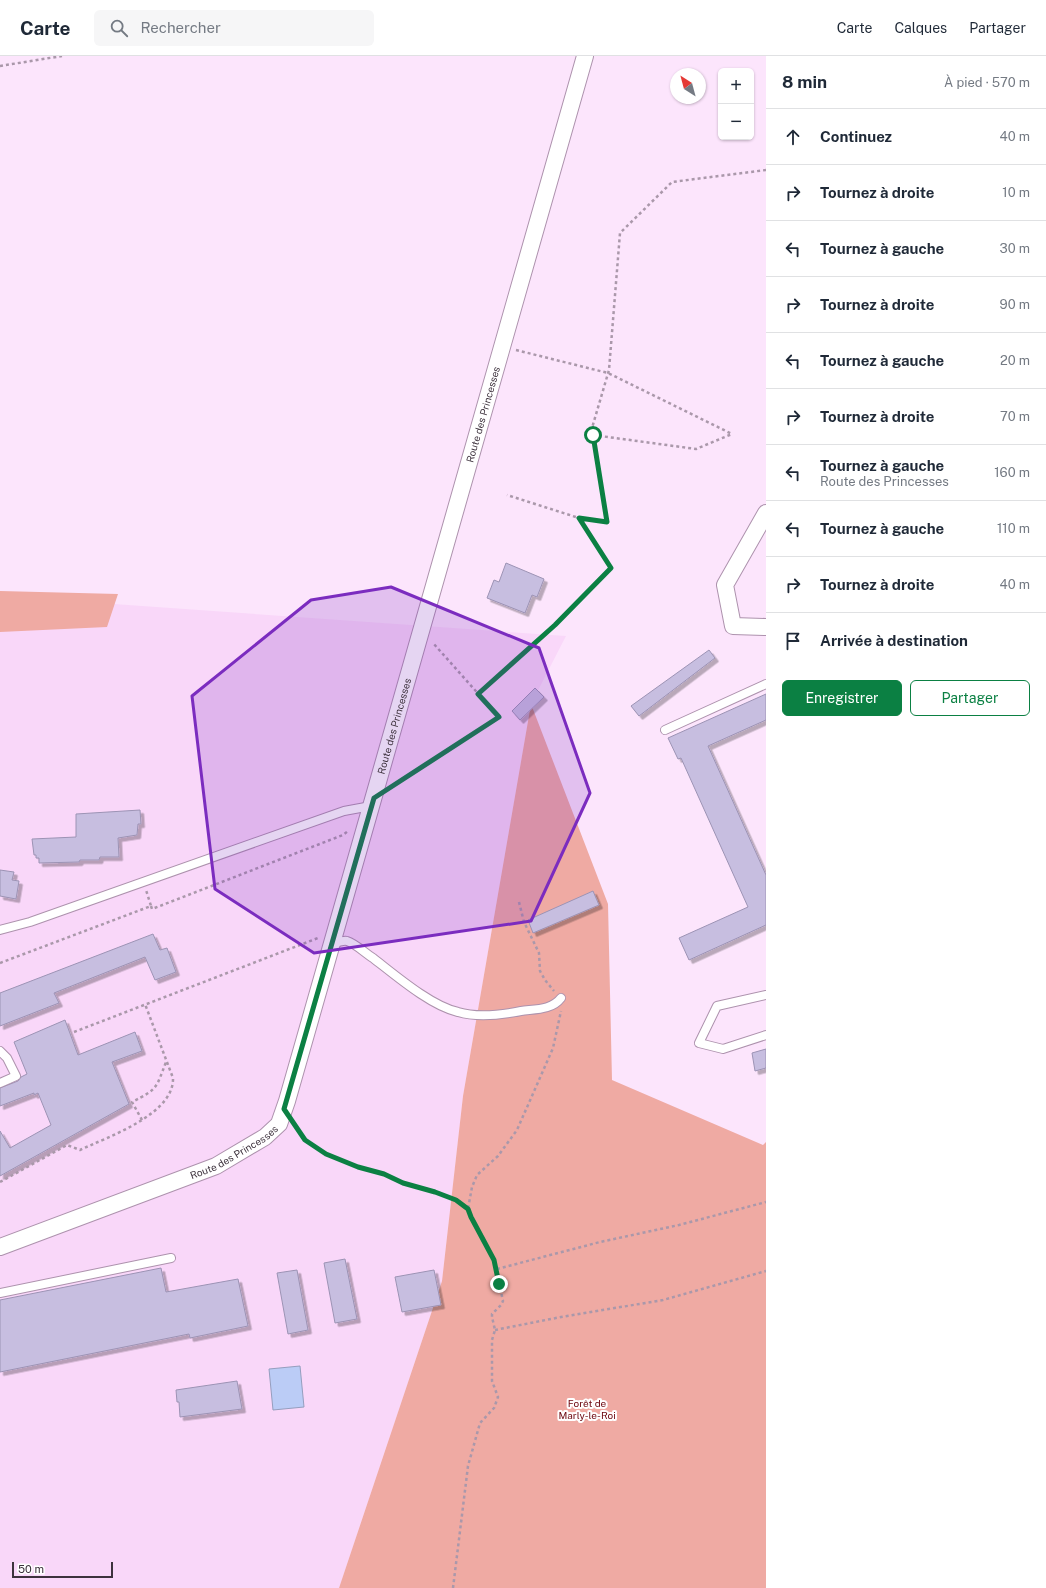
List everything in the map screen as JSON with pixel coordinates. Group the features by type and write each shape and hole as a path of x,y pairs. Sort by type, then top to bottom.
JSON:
{"street":[{"name":"Route des Princesses","path":"0,1247 216,1166 264,1137 279,1124 326,941 371,806 585,56"},
{"path":"766,513 725,585 733,626 766,627"}],"lane":[{"path":"665,730 766,684"},
{"path":"0,930 30,922 344,810 371,806"},
{"path":"326,941 346,941 440,1005 457,1012 481,1016 516,1012 550,1006 556,1004 561,998"},
{"path":"766,995 717,1006 698,1043 723,1050 766,1035"},
{"path":"0,1051 7,1058 16,1076 0,1083"},
{"path":"0,1293 171,1258"}],"path":[{"path":"0,66 62,56"},
{"path":"507,495 579,518 607,522 592,428 608,373 620,233 672,182 766,170"},
{"path":"503,346 608,373 732,434 696,449 593,435"},
{"path":"478,694 555,625 611,568 579,518"},
{"path":"143,882 152,909 343,835 371,806 499,717 422,631"},
{"path":"468,1209 472,1187 477,1175 498,1156 523,1119 553,1048 562,1010 561,998 545,980 540,971 539,953 524,922 519,902"},
{"path":"0,963 151,906"},
{"path":"74,1032 145,1004 326,941"},
{"path":"0,1182 67,1145 80,1150 142,1120 155,1112 168,1097 174,1085 173,1078 145,1004"},
{"path":"142,1120 132,1102 151,1092 158,1084 167,1061"},
{"path":"284,1109 305,1140 326,1154 358,1167 384,1174 403,1183 435,1192 456,1200 468,1209 494,1260 503,1301 501,1306 492,1314 494,1330 492,1340 492,1381 498,1397 494,1408 480,1423 468,1466 453,1588"},
{"path":"497,1269 600,1242 679,1225 766,1202"},
{"path":"494,1330 663,1300 766,1271"}],"highlighted area":[{"path":"391,587 539,648 590,793 531,921 314,953 215,889 192,696 311,600"}],"shaded area":[{"path":"0,596 566,636 531,704 463,1096 442,1281 339,1588 0,1588"}],"green space":[{"path":"0,591 118,594 107,627 0,632"},
{"name":"Forêt de Marly-le-Roi","path":"531,704 608,904 612,1080 763,1145 766,1142 766,1588 339,1588 442,1281 463,1096"}],"water":[{"path":"300,1366 304,1407 273,1410 269,1369"}],"building":[{"path":"506,563 544,579 537,597 532,595 525,613 487,598 494,580 499,582"},
{"path":"709,650 715,658 639,716 631,706"},
{"path":"535,688 544,697 520,720 512,711"},
{"path":"766,694 766,720 708,746 766,875 766,925 689,960 679,938 748,907 681,758 678,759 668,738"},
{"path":"140,810 141,824 138,824 137,835 118,838 119,857 100,857 99,860 80,860 79,862 39,863 39,858 36,858 36,855 34,855 32,839 76,837 76,814"},
{"path":"0,870 14,872 12,880 19,881 16,899 0,896"},
{"path":"593,891 599,905 533,933 528,920"},
{"path":"153,934 160,950 167,948 176,972 155,980 145,957 54,993 59,1003 0,1026 0,993"},
{"path":"65,1020 78,1055 135,1032 142,1051 112,1062 129,1104 0,1176 0,1131 10,1148 51,1125 38,1093 34,1095 34,1093 0,1106 0,1088 18,1081 21,1077 27,1074 14,1042"},
{"path":"766,1049 766,1068 755,1071 752,1053"},
{"path":"345,1259 357,1319 335,1323 324,1263"},
{"path":"161,1268 166,1292 238,1279 248,1326 190,1338 189,1334 0,1372 0,1300"},
{"path":"297,1270 308,1330 288,1334 277,1273"},
{"path":"434,1270 441,1305 402,1312 395,1277"},
{"path":"237,1381 242,1409 180,1417 179,1402 177,1402 176,1390"}],"route":[{"path":"499,1284 494,1260 468,1209 456,1200 435,1192 403,1183 384,1174 358,1167 326,1154 305,1140 284,1109 374,798 499,717 478,694 555,625 611,568 579,518 607,522 593,435"}]}
